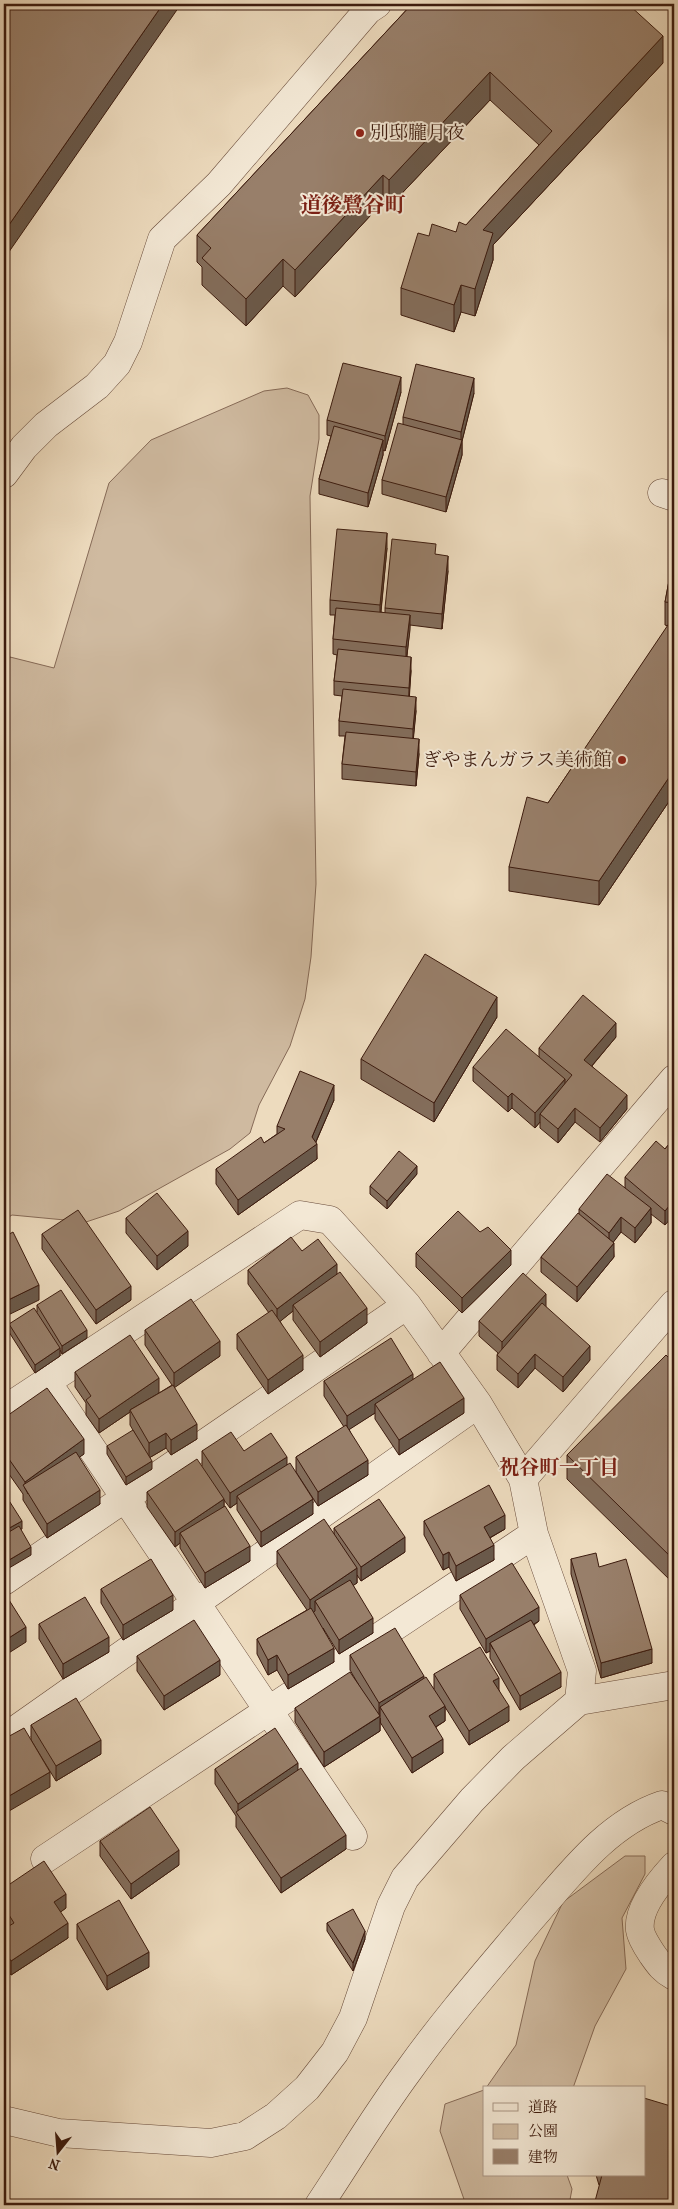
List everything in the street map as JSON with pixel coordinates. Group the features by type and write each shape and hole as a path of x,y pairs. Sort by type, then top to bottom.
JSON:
{"street":[{"path":"4,474 24,447 46,425 97,386 117,364 128,342 162,239 219,184 368,10 377,4"},
{"path":"442,1353 674,1079"},
{"path":"4,1410 300,1215 330,1220 407,1305 478,1404 523,1478 534,1534 582,1671 580,1701"},
{"path":"523,1478 674,1304"},
{"path":"4,1581 407,1305"},
{"path":"47,1382 353,1836"},
{"path":"4,1738 478,1404"},
{"path":"45,1859 534,1534"},
{"path":"4,2120 59,2133 211,2143 245,2136 276,2116 307,2088 335,2052 353,2018 391,1906 405,1878 472,1800 513,1758 580,1701 674,1685"},
{"path":"319,2205 414,2062 468,1994 567,1878 615,1829 643,1812 662,1805 674,1811"},
{"path":"674,1866 655,1887 644,1911 640,1930 650,1951 663,1970 674,1976"}],"green space":[{"path":"287,388 308,395 319,415 319,439 310,496 316,884 311,957 305,999 290,1046 259,1105 250,1133 230,1149 119,1211 86,1222 12,1215 4,1220 4,677 10,657 54,668 109,483 151,440 264,391"},
{"path":"625,1856 645,1856 645,1874 622,1918 626,1969 595,2026 574,2086 487,2086 516,2045 535,1961 563,1902"},
{"path":"483,2090 483,2176 567,2176 572,2189 569,2205 466,2205 440,2131 445,2104"}],"building":[{"path":"4,4 163,4 4,232"},
{"path":"412,4 628,4 663,36 483,230 493,233 475,289 461,285 454,305 401,288 418,233 429,236 432,224 456,232 459,222 466,225 552,131 490,72 389,180 383,175 295,270 283,259 246,299 202,258 211,248 197,235"},
{"path":"343,363 401,377 385,436 327,420"},
{"path":"416,364 474,378 461,432 403,417"},
{"path":"398,423 462,440 446,497 382,480"},
{"path":"334,426 383,440 368,493 319,479"},
{"path":"337,529 387,533 380,605 330,600"},
{"path":"392,539 436,544 435,554 448,556 442,614 385,608"},
{"path":"674,554 674,603 665,602"},
{"path":"336,608 410,615 406,647 333,639"},
{"path":"674,616 674,770 599,881 509,867 527,797 548,803"},
{"path":"338,649 411,657 409,688 334,681"},
{"path":"343,689 416,697 413,729 339,721"},
{"path":"346,732 419,739 416,772 342,764"},
{"path":"425,954 497,997 434,1103 361,1059"},
{"path":"583,995 616,1023 584,1060 627,1095 600,1128 575,1108 558,1129 540,1114 572,1075 539,1048"},
{"path":"506,1029 565,1079 535,1113 512,1093 508,1097 473,1067"},
{"path":"300,1071 334,1085 312,1137 317,1144 238,1200 216,1169 261,1137 264,1143 285,1129 277,1126"},
{"path":"674,1138 674,1200 665,1211 625,1177 656,1141 665,1149"},
{"path":"399,1151 417,1166 387,1201 370,1186"},
{"path":"607,1174 651,1208 635,1228 621,1217 609,1233 579,1209"},
{"path":"157,1193 188,1231 157,1256 126,1218"},
{"path":"78,1210 131,1286 96,1310 42,1234"},
{"path":"458,1211 480,1232 488,1227 511,1250 462,1298 416,1253"},
{"path":"578,1213 614,1243 577,1287 541,1257"},
{"path":"13,1232 39,1285 4,1302 4,1237"},
{"path":"291,1237 302,1251 318,1239 337,1264 277,1309 248,1270"},
{"path":"340,1272 367,1308 320,1342 293,1305"},
{"path":"523,1273 546,1294 502,1342 479,1321"},
{"path":"61,1290 87,1330 62,1346 37,1305"},
{"path":"191,1299 220,1341 174,1373 145,1330"},
{"path":"542,1303 590,1346 563,1377 535,1354 518,1374 497,1355"},
{"path":"34,1308 60,1348 35,1365 9,1324"},
{"path":"272,1310 303,1355 268,1380 237,1334"},
{"path":"130,1335 159,1378 99,1419 86,1400 91,1396 75,1372"},
{"path":"391,1338 413,1374 347,1416 324,1381"},
{"path":"666,1355 674,1363 674,1560 567,1455"},
{"path":"440,1362 464,1398 399,1440 375,1404"},
{"path":"173,1385 197,1424 171,1440 166,1433 149,1443 130,1410"},
{"path":"47,1388 84,1439 25,1482 4,1452 4,1448 8,1446 4,1440 4,1418"},
{"path":"346,1425 368,1460 318,1492 296,1457"},
{"path":"133,1430 152,1461 126,1477 107,1446"},
{"path":"231,1432 244,1451 271,1433 287,1457 230,1493 202,1451"},
{"path":"76,1452 100,1490 47,1524 23,1485"},
{"path":"197,1459 224,1499 175,1532 147,1492"},
{"path":"290,1463 313,1499 261,1532 237,1496"},
{"path":"4,1478 9,1486 4,1490"},
{"path":"489,1485 505,1515 484,1527 494,1545 456,1566 449,1552 443,1555 424,1521"},
{"path":"8,1499 22,1521 4,1531 4,1501"},
{"path":"379,1499 405,1537 361,1567 334,1528"},
{"path":"225,1506 250,1546 205,1573 180,1533"},
{"path":"324,1519 357,1568 310,1600 277,1551"},
{"path":"19,1526 31,1547 4,1563 4,1535"},
{"path":"596,1553 599,1567 626,1559 652,1649 601,1663 571,1559"},
{"path":"151,1559 173,1595 123,1625 101,1589"},
{"path":"512,1563 539,1607 486,1639 460,1595"},
{"path":"350,1580 373,1618 339,1640 315,1601"},
{"path":"4,1592 26,1627 4,1641"},
{"path":"85,1597 109,1637 63,1664 39,1624"},
{"path":"311,1608 334,1648 288,1675 277,1655 268,1660 257,1639"},
{"path":"194,1620 220,1660 164,1696 137,1656"},
{"path":"531,1620 561,1672 520,1696 490,1643"},
{"path":"395,1628 424,1676 379,1703 350,1655"},
{"path":"480,1647 499,1678 493,1681 509,1706 469,1731 434,1674"},
{"path":"350,1672 380,1716 324,1752 295,1708"},
{"path":"426,1677 445,1706 429,1716 443,1739 412,1758 380,1707"},
{"path":"76,1698 101,1740 56,1766 31,1725"},
{"path":"24,1728 50,1772 4,1799 4,1739"},
{"path":"275,1728 298,1763 238,1804 215,1769"},
{"path":"301,1768 346,1835 281,1878 236,1812"},
{"path":"150,1807 179,1850 131,1884 100,1841"},
{"path":"44,1861 66,1894 54,1902 68,1923 11,1961 4,1950 4,1929 14,1923 4,1907 4,1888"},
{"path":"119,1900 149,1952 107,1976 77,1924"},
{"path":"353,1909 365,1931 353,1963 327,1923"},
{"path":"646,2099 674,2107 674,2205 594,2205 602,2176 646,2176"}],"place":[{"name":"別邸朧月夜","path":"360,133"},
{"name":"ぎやまんガラス美術館","path":"622,760"}],"district":[{"name":"道後鷺谷町","path":"353,205"},
{"name":"祝谷町一丁目","path":"559,1467"}]}
